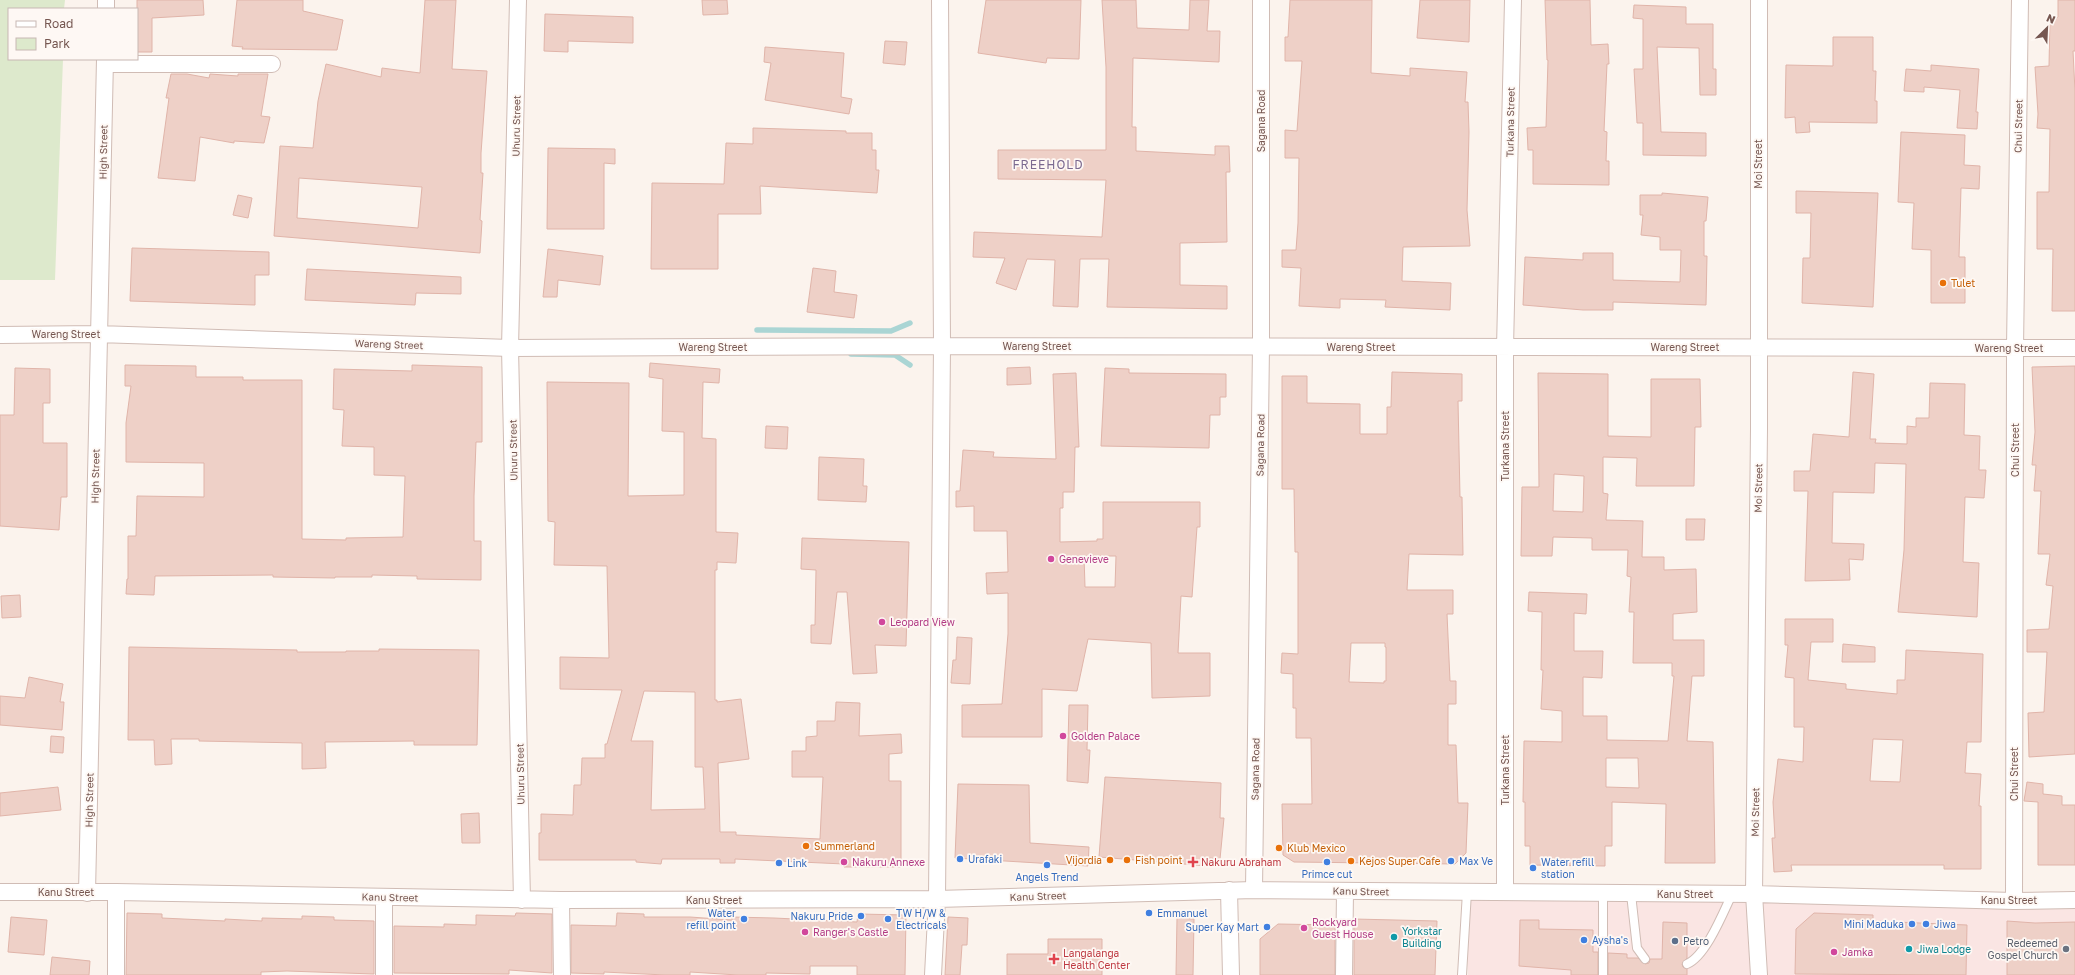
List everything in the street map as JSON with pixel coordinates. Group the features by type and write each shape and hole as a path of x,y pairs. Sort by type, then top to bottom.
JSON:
{"street":[{"name":"Uhuru Street","path":"518,0 510,348 522,900"},
{"path":"933,975 937,899 942,346 940,0"},
{"name":"Sagana Road","path":"1254,890 1261,346 1261,0"},
{"name":"Turkana Street","path":"1505,892 1505,348 1512,0"},
{"name":"Moi Street","path":"1759,0 1757,347 1759,429 1754,894 1759,975"},
{"name":"Chui Street","path":"2014,901 2015,348 2020,0"},
{"path":"105,62 272,64"},
{"name":"High Street","path":"87,893 105,62"},
{"name":"Wareng Street","path":"0,335 98,334 510,348 1261,346 1505,348 2075,348"},
{"path":"1229,890 1231,975"},
{"name":"Kanu Street","path":"0,892 116,892 561,900 937,899 1254,890 1754,894 2014,901 2075,900"},
{"path":"1344,975 1345,891"},
{"path":"116,892 116,975"},
{"path":"384,897 384,975"},
{"path":"561,900 562,975"}],"lane":[{"path":"1462,975 1466,892"},
{"path":"1603,893 1603,975"},
{"path":"1631,894 1637,948 1645,958"},
{"path":"1687,964 1694,961 1705,946 1732,894"}],"shaded area":[{"path":"1467,892 2075,896 2075,975 1468,975"}],"green space":[{"path":"0,0 65,0 64,8 8,8 8,60 63,60 55,280 0,280"}],"building":[{"path":"137,0 203,0 204,15 152,18 152,52 138,52"},
{"path":"237,0 303,0 303,11 343,20 337,50 242,49 243,47 232,46"},
{"path":"425,0 456,0 452,69 487,71 481,153 481,173 483,173 480,220 482,221 480,253 274,236 280,146 313,148 318,101 326,64 381,77 382,68 420,73","holes":["299,178 422,187 418,228 297,218"]},
{"path":"702,0 727,0 728,14 703,15"},
{"path":"986,0 1081,0 1079,59 1047,58 1046,63 978,53"},
{"path":"1102,0 1136,0 1137,28 1189,30 1190,0 1209,0 1207,31 1220,31 1219,62 1133,58 1132,127 1136,127 1136,151 1215,155 1215,146 1229,146 1230,172 1226,172 1227,242 1180,243 1180,285 1227,286 1227,309 1107,307 1109,259 1080,259 1078,307 1053,306 1055,260 1027,259 1016,290 996,283 1005,258 973,257 974,232 1102,237 1106,180 998,179 998,150 1106,150 1106,67"},
{"path":"1290,0 1372,0 1371,73 1410,76 1410,68 1467,72 1465,102 1468,102 1469,132 1467,210 1470,246 1403,247 1402,281 1451,283 1450,310 1385,307 1386,300 1340,299 1340,308 1299,306 1301,268 1282,267 1282,250 1296,250 1298,223 1299,158 1285,158 1285,130 1297,131 1302,61 1285,61 1285,37 1288,37"},
{"path":"1420,0 1470,0 1469,42 1417,38"},
{"path":"1545,0 1590,0 1591,45 1608,44 1609,64 1607,64 1604,131 1607,132 1606,161 1609,161 1609,185 1533,184 1533,150 1528,150 1527,128 1546,127 1548,60"},
{"path":"2058,0 2075,0 2075,51 2073,51 2075,91 2075,311 2052,311 2053,249 2037,249 2037,192 2049,192 2050,129 2037,128 2038,114 2035,67 2049,66 2050,16 2058,17"},
{"path":"1634,5 1686,7 1686,24 1713,24 1713,69 1716,69 1716,95 1700,95 1699,48 1657,47 1661,132 1706,133 1706,156 1643,155 1643,123 1637,123 1634,69 1643,69 1643,19 1633,18"},
{"path":"545,14 633,17 633,43 568,41 568,52 544,51"},
{"path":"1833,37 1873,37 1873,71 1876,71 1875,101 1877,101 1877,123 1809,122 1810,132 1796,133 1795,117 1785,118 1786,65 1833,66"},
{"path":"885,41 907,42 905,65 883,63"},
{"path":"765,47 844,53 841,97 852,99 849,114 765,100 771,63 764,62"},
{"path":"1931,65 1979,69 1976,112 1978,112 1977,129 1957,128 1960,90 1924,87 1924,92 1904,91 1906,69 1931,71"},
{"path":"171,74 187,74 209,78 210,74 238,76 238,74 268,74 261,116 270,117 264,143 234,141 234,143 200,137 195,181 158,178 169,98 166,98"},
{"path":"753,128 872,133 872,150 876,150 876,170 879,170 877,193 760,186 761,214 718,214 718,269 651,269 652,183 724,184 726,143 753,144"},
{"path":"1901,132 1965,135 1964,165 1980,166 1979,189 1961,188 1959,257 1965,257 1965,303 1931,303 1931,250 1912,249 1914,203 1898,202"},
{"path":"548,148 615,149 615,164 604,163 604,229 547,229"},
{"path":"1796,191 1878,193 1873,307 1802,303 1803,258 1810,258 1811,213 1796,213"},
{"path":"1662,193 1708,197 1706,221 1704,221 1704,256 1707,256 1706,305 1613,302 1613,310 1583,310 1523,305 1525,257 1583,260 1583,253 1613,253 1613,280 1680,282 1681,250 1660,250 1660,237 1641,235 1643,215 1640,215 1640,195 1662,195"},
{"path":"238,195 252,198 248,218 233,215"},
{"path":"132,248 269,252 269,275 255,275 255,305 130,301"},
{"path":"548,249 603,256 600,285 558,280 557,297 543,297"},
{"path":"813,268 836,271 834,292 857,295 854,318 807,312"},
{"path":"307,269 461,277 461,294 416,293 415,305 305,300"},
{"path":"650,363 720,369 719,383 703,382 702,438 716,439 716,532 738,533 736,563 717,562 717,570 715,570 715,700 717,700 717,702 741,699 749,759 718,763 720,832 736,832 736,835 820,839 823,777 792,777 792,751 806,751 806,737 817,736 817,721 835,721 836,702 860,703 859,736 901,734 902,753 889,754 889,781 901,781 901,867 844,867 844,864 735,859 735,863 720,863 720,859 662,859 661,864 636,862 636,860 539,860 541,814 573,815 574,785 581,785 582,758 605,758 605,744 607,744 622,690 560,689 560,657 609,658 607,566 554,565 555,522 548,521 547,382 629,383 628,496 684,495 684,432 662,431 663,379 649,377","holes":["644,691 695,692 695,767 703,767 705,809 651,810 653,741 631,741"]},
{"path":"125,365 196,366 196,377 243,377 243,380 302,380 302,539 346,540 346,538 403,537 405,476 374,475 374,447 342,446 344,410 333,409 334,369 412,371 412,365 482,367 482,442 476,442 474,496 474,541 481,541 481,580 417,579 417,576 372,575 372,577 335,578 273,577 273,575 155,576 154,595 126,594 128,579 128,536 136,536 137,496 204,497 204,463 126,462 126,423 131,386 125,386"},
{"path":"2075,366 2075,754 2029,757 2028,713 2044,712 2047,652 2027,652 2027,630 2049,629 2053,586 2046,585 2050,554 2038,554 2041,491 2034,491 2036,465 2032,465 2035,432 2032,367"},
{"path":"1030,367 1031,384 1007,385 1007,368"},
{"path":"15,368 50,369 50,403 43,403 43,443 67,443 67,497 61,497 59,530 0,526 0,415 14,415"},
{"path":"1105,368 1129,369 1129,373 1226,374 1226,397 1220,397 1220,415 1210,415 1209,448 1101,446"},
{"path":"1392,372 1462,374 1462,401 1458,401 1463,555 1409,554 1407,590 1453,590 1453,614 1447,614 1450,681 1456,681 1456,704 1448,704 1448,745 1456,745 1458,803 1468,803 1466,853 1455,864 1294,862 1283,855 1282,804 1312,804 1311,738 1296,738 1296,708 1293,708 1293,674 1281,673 1282,653 1298,654 1298,552 1295,552 1294,489 1282,489 1282,376 1307,376 1307,403 1360,404 1360,434 1387,434 1387,407 1391,407","holes":["1351,643 1385,643 1386,681 1384,681 1384,683 1349,682"]},
{"path":"1853,372 1874,374 1870,439 1876,439 1875,443 1907,444 1907,426 1916,427 1916,418 1929,418 1930,383 1965,384 1964,435 1980,436 1979,470 1986,470 1984,498 1965,497 1963,562 1979,563 1977,617 1898,612 1904,550 1906,464 1875,463 1874,493 1833,492 1832,543 1864,544 1863,560 1849,559 1850,580 1805,581 1808,491 1794,491 1794,471 1810,471 1813,434 1849,437"},
{"path":"1076,373 1079,447 1075,447 1074,492 1063,492 1063,508 1060,508 1060,542 1097,541 1097,539 1103,539 1103,502 1200,502 1200,527 1197,527 1192,597 1181,596 1178,653 1210,653 1210,696 1152,698 1151,643 1088,639 1077,691 1042,689 1042,737 962,737 962,705 1002,704 1008,634 1008,593 987,594 986,573 1008,572 1007,531 974,531 974,506 956,507 956,491 960,491 963,450 994,452 993,457 1056,459 1053,374","holes":["1084,556 1116,556 1115,587 1085,587"]},
{"path":"1538,373 1608,374 1608,436 1651,437 1651,379 1700,379 1701,427 1695,427 1694,486 1636,486 1637,458 1603,457 1603,493 1608,494 1606,520 1643,521 1642,557 1664,557 1664,570 1696,569 1697,612 1673,614 1673,640 1704,640 1704,676 1692,676 1687,741 1713,742 1715,863 1665,863 1666,804 1612,802 1612,846 1605,846 1605,866 1530,865 1530,846 1525,846 1525,802 1523,802 1524,741 1562,742 1562,711 1541,709 1543,670 1541,670 1542,612 1528,611 1529,592 1587,594 1586,614 1574,613 1574,651 1603,651 1602,678 1583,677 1583,716 1607,716 1607,740 1668,741 1674,676 1672,676 1672,663 1633,663 1634,612 1629,612 1631,577 1627,576 1628,550 1592,550 1592,538 1553,537 1552,556 1521,556 1522,487 1539,487","holes":["1554,474 1584,476 1583,512 1553,511","1606,758 1638,758 1639,788 1606,787"]},
{"path":"766,426 788,427 787,449 765,448"},
{"path":"819,457 864,459 863,486 867,486 866,502 818,500"},
{"path":"1686,519 1705,519 1704,540 1686,540"},
{"path":"802,538 909,542 906,646 875,645 877,673 853,674 847,592 837,592 831,644 811,643 811,625 815,625 816,570 801,569"},
{"path":"20,595 21,617 2,618 1,596"},
{"path":"1785,619 1833,619 1833,642 1811,642 1808,680 1846,684 1846,689 1897,694 1897,680 1905,680 1906,650 1983,654 1981,742 1967,742 1965,773 1981,774 1979,806 1981,806 1981,869 1944,869 1944,865 1791,865 1792,871 1774,872 1772,838 1775,838 1773,802 1778,759 1803,762 1804,727 1794,727 1794,678 1785,677 1788,645 1785,645","holes":["1873,739 1903,740 1900,782 1870,781"]},
{"path":"957,637 972,638 970,684 951,683 953,660 956,660"},
{"path":"1843,644 1875,647 1875,662 1842,662"},
{"path":"129,647 297,650 297,652 379,651 379,649 479,650 477,745 414,745 414,741 325,742 326,768 302,769 302,743 171,739 172,764 155,765 154,740 128,740"},
{"path":"29,677 63,684 60,702 64,702 62,730 0,725 0,696 25,698"},
{"path":"1069,705 1088,705 1087,750 1090,750 1088,783 1067,781"},
{"path":"51,736 64,737 63,753 50,752"},
{"path":"1105,777 1221,783 1220,818 1224,818 1220,859 1209,858 1208,866 1099,857"},
{"path":"2027,782 2043,784 2043,794 2062,796 2062,805 2075,805 2075,865 2038,865 2038,802 2024,801"},
{"path":"958,784 1029,785 1030,843 1089,847 1088,866 955,858"},
{"path":"58,787 61,810 0,816 0,793"},
{"path":"479,813 480,843 462,843 461,814"},
{"path":"127,913 162,914 162,918 225,921 225,919 262,921 262,918 302,919 302,916 334,917 334,920 374,921 374,974 287,971 261,972 261,975 126,975"},
{"path":"516,913 552,914 552,973 509,970 509,974 394,973 394,926 444,927 444,924 476,925 476,915 515,916"},
{"path":"617,913 644,914 644,917 690,917 732,920 732,917 857,922 858,914 906,915 905,975 857,975 857,966 810,966 810,974 766,973 766,975 738,975 690,972 690,975 665,975 604,972 604,974 571,973 571,925 616,926"},
{"path":"1814,913 1873,915 1873,921 1967,925 1966,975 1795,974 1796,929"},
{"path":"11,917 47,920 44,955 8,952"},
{"path":"948,917 968,918 967,945 962,945 960,975 945,975"},
{"path":"1177,918 1194,919 1193,975 1176,975"},
{"name":"Yorkstar Building","path":"1354,919 1437,921 1435,975 1354,975"},
{"path":"1520,920 1539,920 1539,929 1593,930 1593,952 1598,952 1598,975 1571,975 1571,970 1519,966"},
{"path":"2007,921 2035,923 2075,922 2075,975 2007,975"},
{"name":"Petro","path":"1663,922 1687,923 1687,958 1682,964 1683,967 1687,969 1687,975 1608,975 1608,953 1627,954 1627,958 1638,958 1645,964 1649,963 1650,959 1662,959"},
{"path":"1278,924 1335,925 1335,975 1260,975 1260,939"},
{"name":"Langalanga Health Center","path":"1048,939 1102,939 1102,975 1007,975 1007,954 1048,954"},
{"path":"52,957 90,961 89,975 50,975"}],"waterway":[{"path":"757,330 891,331 910,323"},
{"path":"851,354 895,355 910,365"}],"place":[{"name":"Tulet","path":"1943,283"},
{"name":"Genevieve","path":"1051,559"},
{"name":"Leopard View","path":"882,622"},
{"name":"Golden Palace","path":"1063,736"},
{"name":"Summerland","path":"806,846"},
{"name":"Klub Mexico","path":"1279,848"},
{"name":"Urafaki","path":"960,859"},
{"name":"Vijordia","path":"1110,860"},
{"name":"Fish point","path":"1127,860"},
{"name":"Kejos Super Cafe","path":"1351,861"},
{"name":"Max Ve","path":"1451,861"},
{"name":"Nakuru Annexe","path":"844,862"},
{"name":"Nakuru Abraham","path":"1193,862"},
{"name":"Primce cut","path":"1327,862"},
{"name":"Link","path":"779,863"},
{"name":"Angels Trend","path":"1047,865"},
{"name":"Water refill station","path":"1533,868"},
{"name":"Emmanuel","path":"1149,913"},
{"name":"Nakuru Pride","path":"861,916"},
{"name":"Water refill point","path":"744,919"},
{"name":"TW H/W & Electricals","path":"888,919"},
{"name":"Mini Maduka","path":"1912,924"},
{"name":"Jiwa","path":"1926,924"},
{"name":"Super Kay Mart","path":"1267,927"},
{"name":"Rockyard Guest House","path":"1304,928"},
{"name":"Ranger's Castle","path":"805,932"},
{"name":"Yorkstar Building","path":"1394,937"},
{"name":"Aysha's","path":"1584,940"},
{"name":"Petro","path":"1675,941"},
{"name":"Jiwa Lodge","path":"1909,949"},
{"name":"Redeemed Gospel Church","path":"2066,949"},
{"name":"Jamka","path":"1834,952"},
{"name":"Langalanga Health Center","path":"1054,959"}],"district":[{"name":"FREEHOLD","path":"1048,165"}]}
